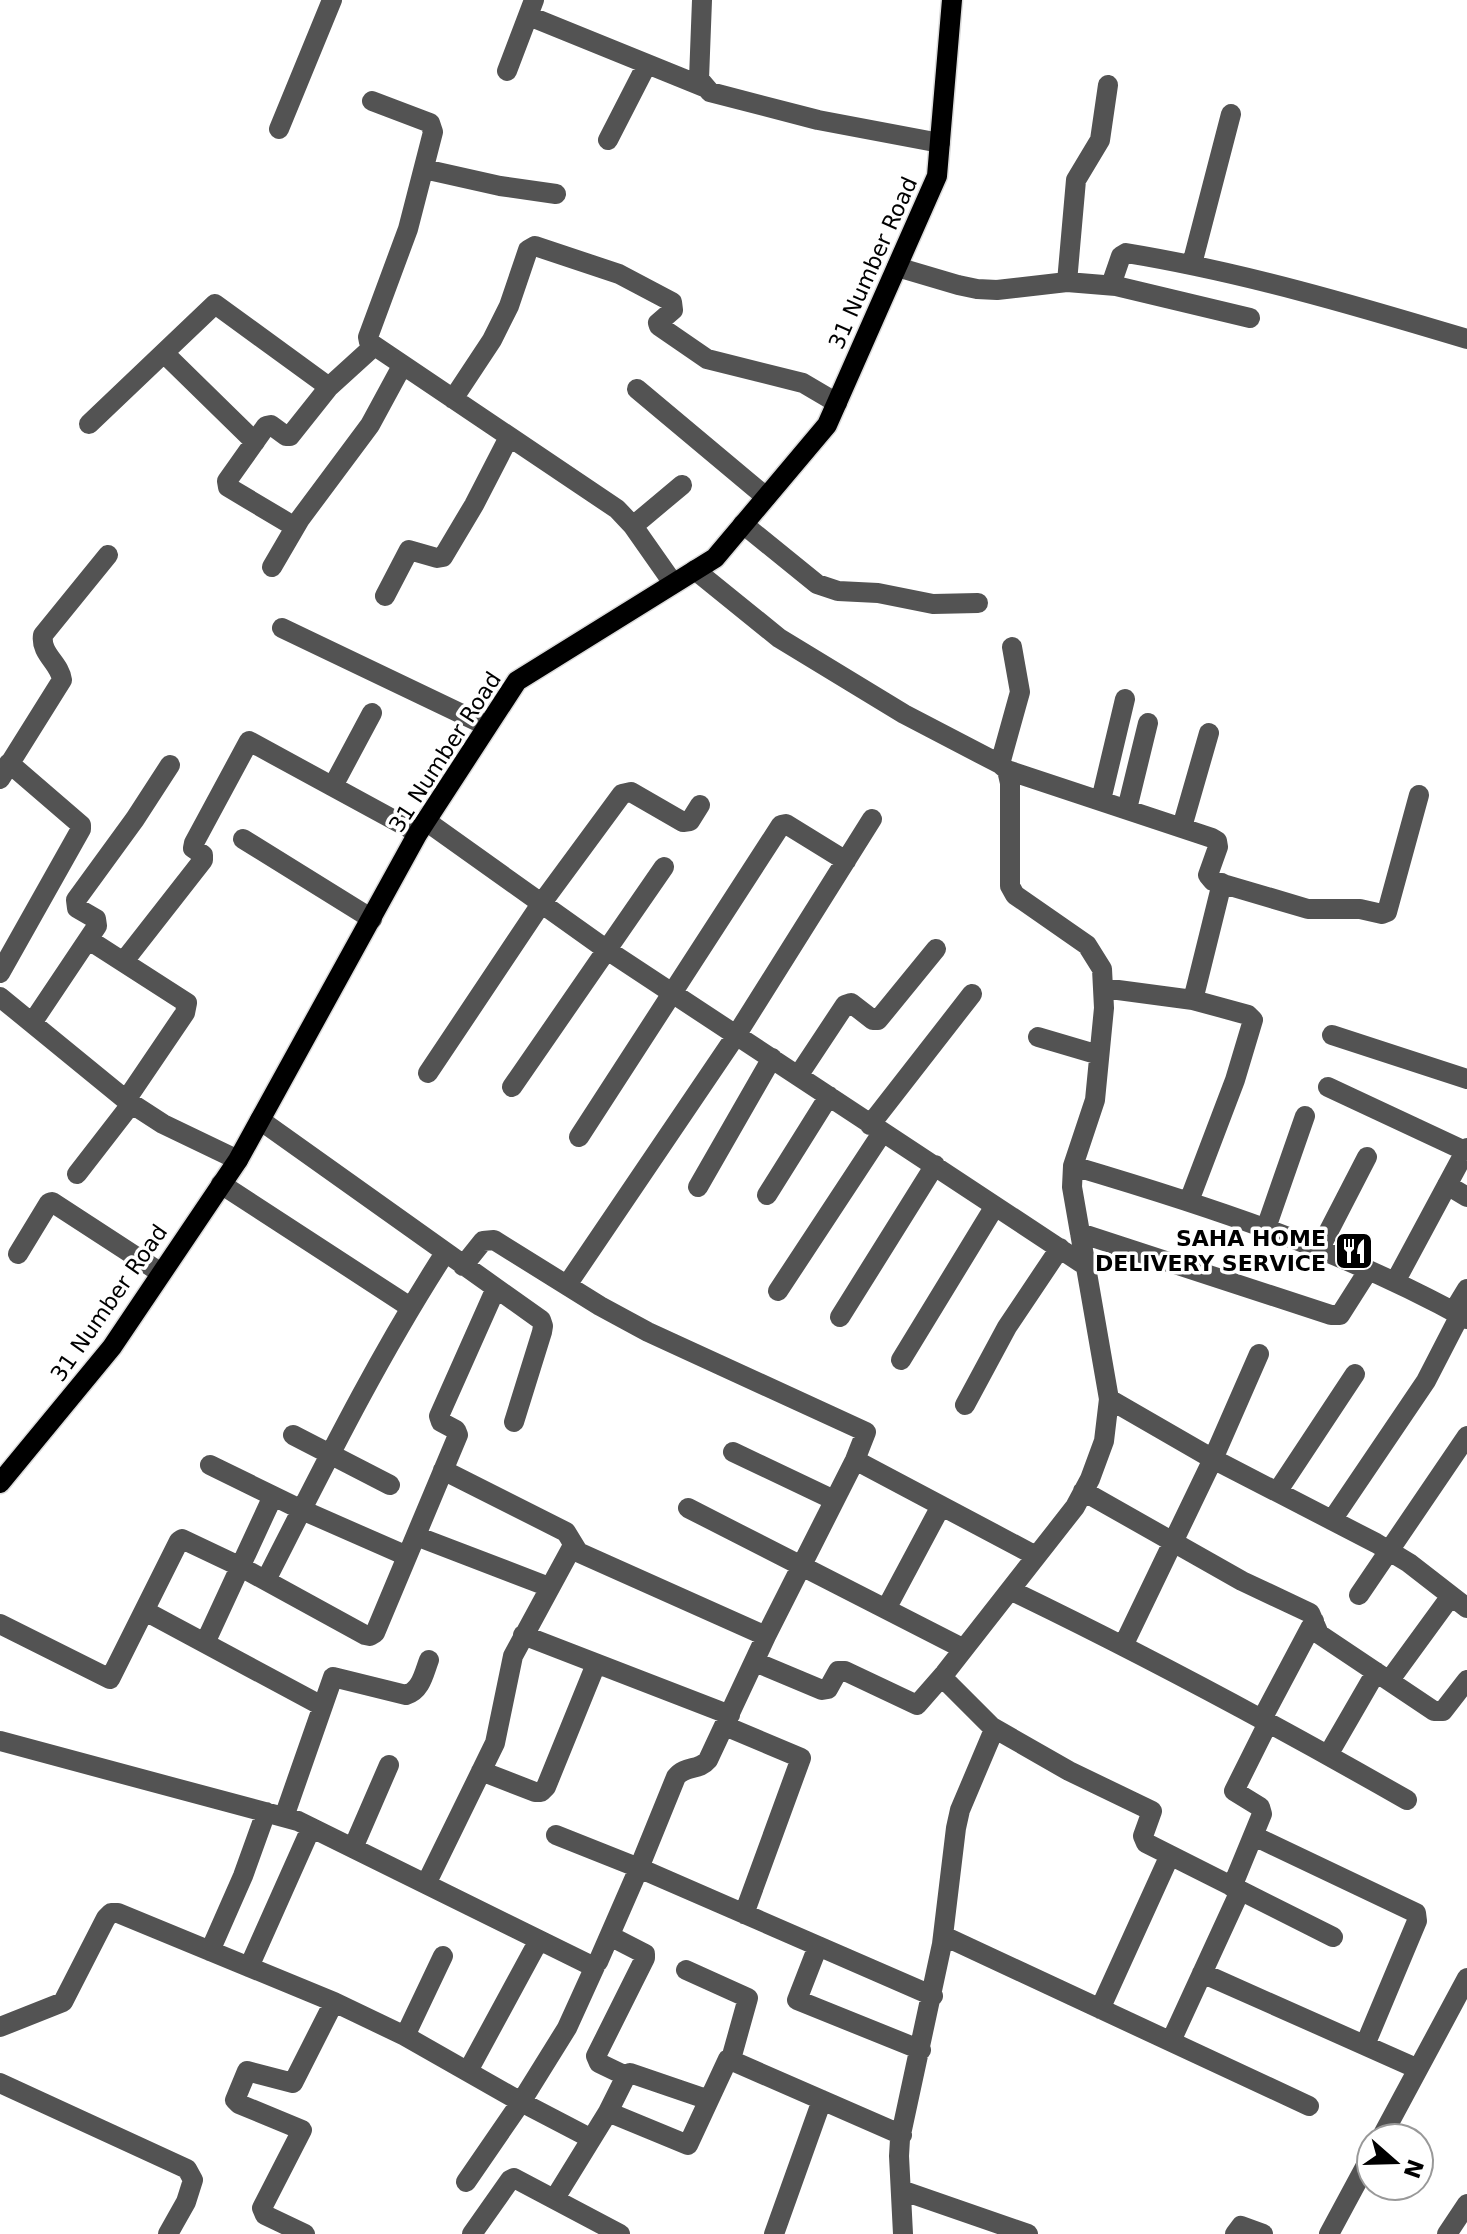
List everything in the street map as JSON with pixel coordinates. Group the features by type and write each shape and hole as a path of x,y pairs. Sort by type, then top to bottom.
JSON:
{"main road":[{"name":"31 Number Road","path":"0,1483 91,1375 238,1160 422,827 517,681 715,558 827,425 937,176 952,0"}],"street":[{"path":"279,129 332,0"},
{"path":"702,0 699,79 704,87"},
{"path":"507,71 532,8 710,92 818,120 940,143"},
{"path":"608,140 647,64"},
{"path":"1067,282 1076,180 1100,140 1108,85"},
{"path":"372,101 430,123 433,127 408,229 368,337 373,347 617,509 633,526 673,583"},
{"path":"1192,264 1231,114"},
{"path":"424,169 500,186 556,194"},
{"path":"453,399 492,340 509,306 528,250 535,246 619,274 672,302 673,310 658,323 659,326 707,359 803,383 837,403"},
{"path":"1111,285 1122,254 1192,264 1354,305 1467,339"},
{"path":"897,267 977,289 997,290 1067,282 1111,285 1250,318"},
{"path":"89,424 215,304 329,387"},
{"path":"295,527 227,484 268,424 290,436 329,387 373,347"},
{"path":"165,354 255,442"},
{"path":"272,567 295,527 362,437 402,366"},
{"path":"637,389 766,497"},
{"path":"385,596 409,550 443,557 509,437"},
{"path":"633,526 682,485"},
{"path":"743,524 817,584 828,589 889,595 933,604 978,603"},
{"path":"0,973 81,829 81,825 4,771 62,680 62,674 45,650 43,635 108,555"},
{"path":"695,570 779,638 904,714 1004,767 1217,841 1218,847 1208,875 1213,881 1308,909 1360,909 1385,913 1419,795"},
{"path":"282,628 487,726"},
{"path":"755,1662 822,1690 828,1689 838,1671 842,1670 917,1705 1075,1507 1104,1441 1109,1399 1072,1187 1073,1166 1095,1100 1104,1008 1102,969 1087,945 1015,895 1010,886 1010,783 1004,767 1020,692 1012,647"},
{"path":"1101,800 1125,699"},
{"path":"333,786 372,713"},
{"path":"1127,809 1148,723"},
{"path":"1182,827 1209,733"},
{"path":"124,961 203,860 203,855 193,848 194,843 249,741 333,786 422,827 1086,1266"},
{"path":"32,1023 98,922 77,908 76,900 170,765"},
{"path":"428,1073 541,904 626,791 683,822 690,821 700,805"},
{"path":"567,1285 737,1034 872,819"},
{"path":"579,1137 783,824 846,861"},
{"path":"243,839 372,919"},
{"path":"512,1087 664,867"},
{"path":"1193,1000 1222,883"},
{"path":"77,1174 129,1102 185,1013 187,1003 89,940"},
{"path":"798,1076 845,1005 851,1003 873,1020 878,1020 936,949"},
{"path":"1103,988 1193,1000 1248,1015 1253,1020 1235,1080 1189,1201"},
{"path":"778,1291 876,1129 972,994"},
{"path":"0,997 129,1102 163,1124 238,1160"},
{"path":"1332,1035 1467,1079"},
{"path":"1038,1037 1099,1055"},
{"path":"698,1187 772,1058"},
{"path":"1328,1087 1466,1150 1395,1282"},
{"path":"767,1195 829,1096"},
{"path":"1266,1228 1305,1116"},
{"path":"260,1120 541,1320 543,1326 514,1422"},
{"path":"1319,1250 1367,1157"},
{"path":"840,1317 935,1165"},
{"path":"1073,1166 1266,1228 1395,1282 1460,1315"},
{"path":"221,1184 410,1307"},
{"path":"1447,1185 1467,1197"},
{"path":"18,1254 52,1202 161,1273"},
{"path":"901,1360 995,1206"},
{"path":"1080,1233 1331,1315 1340,1315 1368,1271"},
{"path":"463,1266 483,1241 494,1240 648,1332 865,1431 855,1460 801,1564 705,1764 685,1768 676,1777 610,1936 567,2028 466,2182"},
{"path":"965,1405 1007,1327 1060,1248"},
{"path":"266,1580 410,1307 445,1253"},
{"path":"0,1624 110,1679 182,1539 370,1636 375,1633 458,1432 441,1422 439,1416 496,1288"},
{"path":"1332,1520 1426,1381 1460,1315 1467,1289"},
{"path":"1123,1646 1213,1459 1259,1354"},
{"path":"1277,1492 1355,1374"},
{"path":"1109,1399 1213,1459 1409,1563 1459,1602 1383,1676 1328,1755"},
{"path":"293,1435 390,1485"},
{"path":"1359,1595 1467,1436"},
{"path":"733,1452 834,1500"},
{"path":"855,1460 1036,1556"},
{"path":"210,1465 407,1556"},
{"path":"443,1470 566,1532 577,1550"},
{"path":"1083,1491 1173,1544 1310,1613 1319,1634 1438,1712 1443,1711 1467,1680"},
{"path":"205,1643 273,1496"},
{"path":"886,1609 941,1506"},
{"path":"688,1508 964,1649"},
{"path":"416,1536 549,1587"},
{"path":"426,1884 495,1743 509,1665 571,1549 766,1636"},
{"path":"1010,1590 1265,1721 1407,1800"},
{"path":"145,1611 322,1706"},
{"path":"1171,2041 1236,1889 1262,1810 1234,1791 1314,1621"},
{"path":"523,1635 727,1720 801,1758 744,1914"},
{"path":"210,1951 243,1876 275,1815 333,1677 412,1694 417,1690 429,1660"},
{"path":"481,1771 541,1792 546,1787 596,1664"},
{"path":"945,1673 946,1681 992,1727 1069,1771 1152,1811 1143,1840 1333,1937"},
{"path":"903,2234 899,2156 902,2135 944,1936 960,1810 992,1737 992,1727"},
{"path":"0,1741 275,1815 311,1828 590,1965 597,1962"},
{"path":"353,1848 389,1765"},
{"path":"249,1967 311,1828"},
{"path":"556,1835 933,1996"},
{"path":"1254,1836 1416,1913 1417,1921 1365,2045"},
{"path":"1100,2009 1170,1855"},
{"path":"0,2027 63,2002 111,1913 334,2002 405,2036 590,2138"},
{"path":"610,1936 645,1954 645,1958 596,2056 599,2063 626,2076 636,2073 709,2100"},
{"path":"944,1936 1309,2106"},
{"path":"468,2071 539,1940"},
{"path":"818,1946 797,2000 921,2050"},
{"path":"405,2036 443,1956"},
{"path":"608,2112 688,2145 725,2063 731,2059 748,1998 686,1970"},
{"path":"1202,1973 1418,2069"},
{"path":"1390,2122 1467,1978"},
{"path":"305,2234 265,2215 262,2208 302,2130 235,2100 247,2071 293,2083 334,2002"},
{"path":"731,2059 902,2135"},
{"path":"555,2198 608,2112 626,2076"},
{"path":"0,2083 187,2169 193,2180 191,2190 168,2234"},
{"path":"774,2234 822,2100"},
{"path":"472,2234 514,2178 620,2234"},
{"path":"1329,2234 1355,2186"},
{"path":"901,2190 1028,2234"},
{"path":"1447,2234 1467,2204"},
{"path":"1235,2234 1241,2226 1263,2234"}],"place":[{"name":"SAHA HOME DELIVERY SERVICE","path":"1354,1251"}]}
